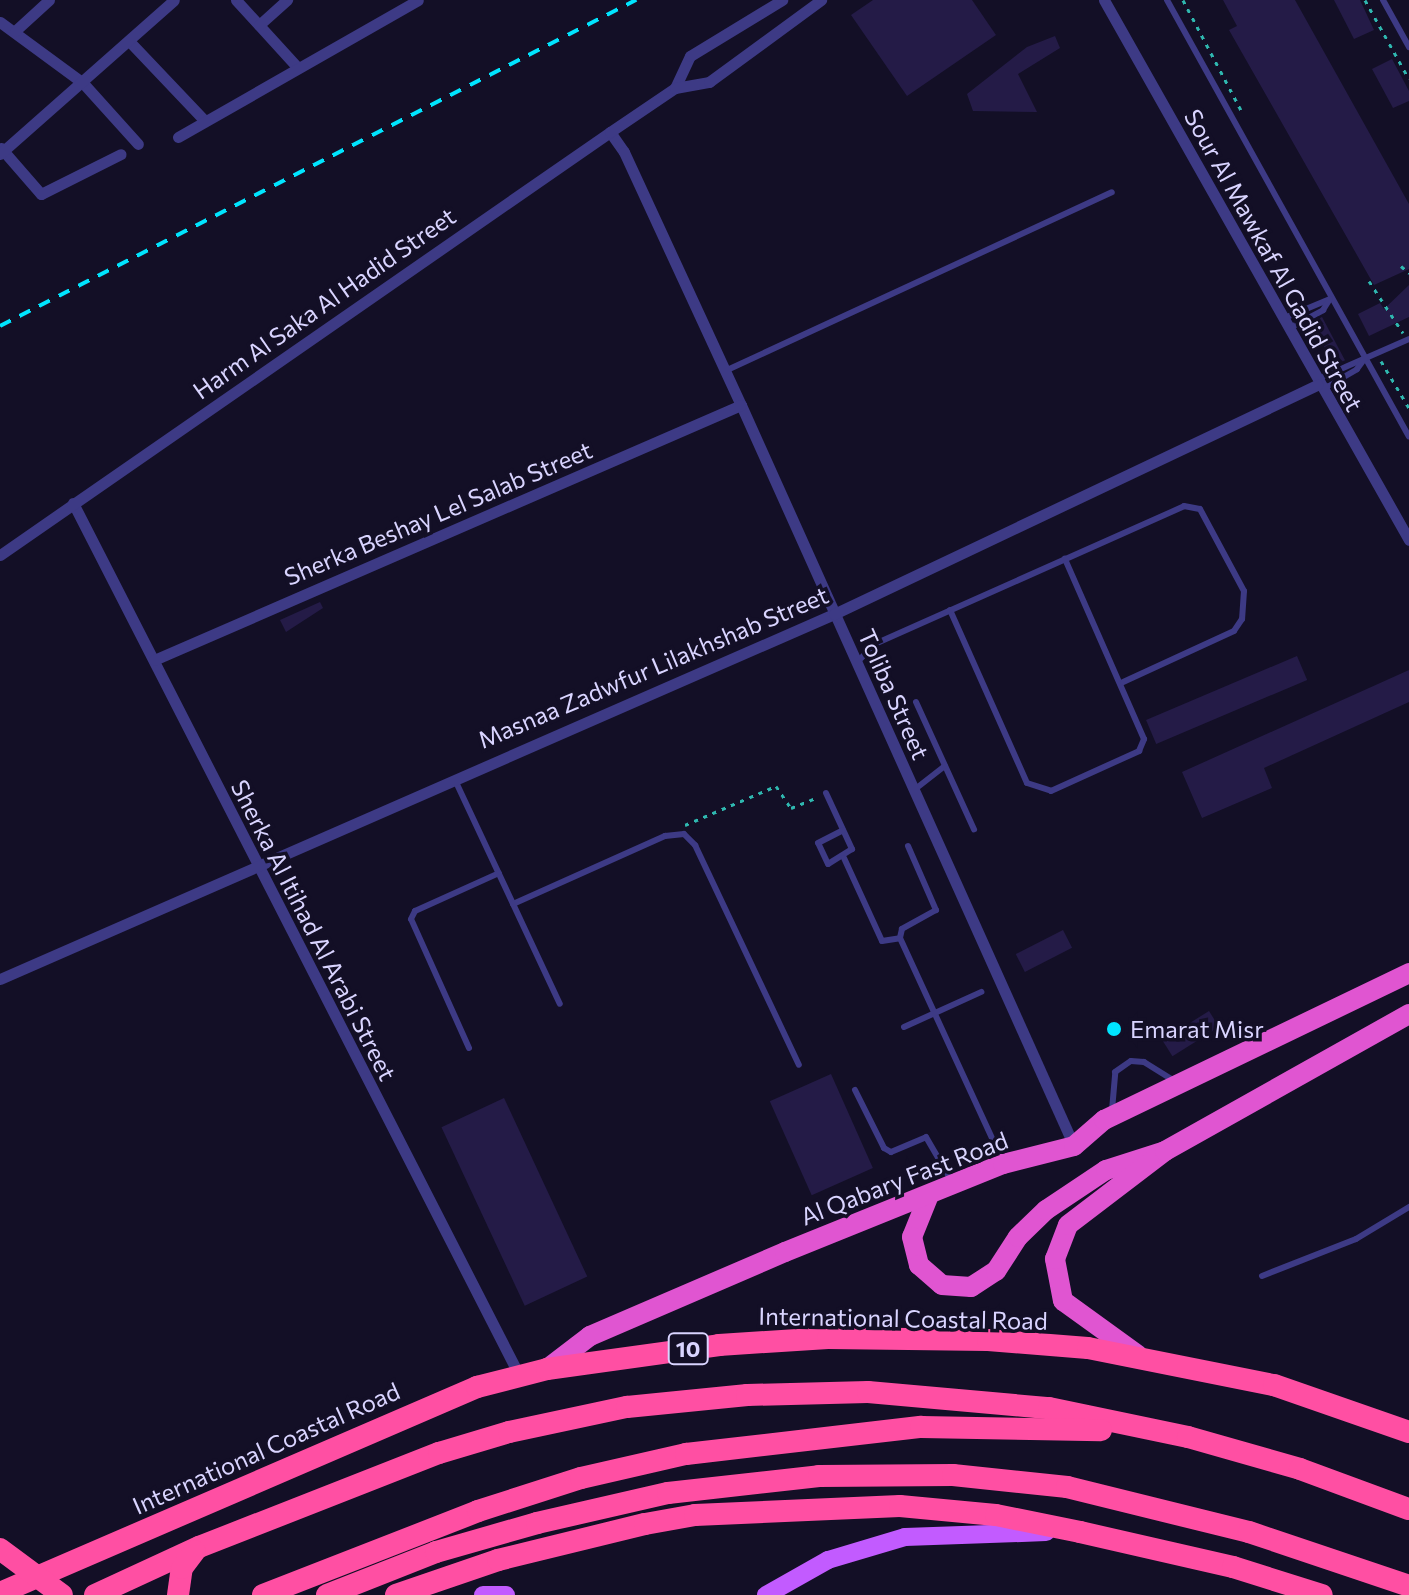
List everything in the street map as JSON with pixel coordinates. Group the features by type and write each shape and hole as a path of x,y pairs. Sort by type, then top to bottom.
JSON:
{"highway":[{"name":"Al Qabary Fast Road","path":"547,1369 590,1336 1003,1164 1074,1146 1104,1120 1409,973"},
{"path":"1138,1355 1070,1309 1055,1281 1055,1259 1062,1236 1077,1216 1165,1151 1408,1017"},
{"path":"929,1195 912,1237 919,1265 942,1285 971,1287 996,1271 1026,1227 1066,1195 1124,1161 1165,1151"},
{"name":"International Coastal Road","path":"0,1593 437,1401 547,1369 719,1345 828,1338 988,1340 1138,1355 1274,1385 1409,1432"},
{"name":"10","path":"95,1595 199,1547 439,1453 509,1432 568,1417 687,1400 808,1392 929,1394 1049,1408 1188,1437 1300,1469 1409,1509"},
{"path":"263,1595 329,1567 581,1478 742,1445 968,1426 1188,1437"},
{"path":"327,1595 436,1552 537,1523 693,1489 819,1476 953,1475 1067,1487 1249,1532 1409,1586"},
{"path":"396,1595 510,1556 695,1515 900,1506 996,1515 1080,1532 1233,1567 1322,1595"},
{"path":"178,1595 182,1568 199,1547"},
{"path":"0,1549 62,1595"}],"main road":[{"path":"766,1595 828,1560 905,1537 1080,1532"},
{"path":"483,1595 506,1595"}],"street":[{"path":"15,31 49,0"},
{"path":"121,154 45,193 36,193 1,151 83,83 174,0"},
{"path":"236,0 298,68"},
{"path":"259,25 287,0"},
{"path":"178,137 418,0"},
{"name":"Harm Al Saka Al Hadid Street","path":"675,88 690,56 782,0"},
{"name":"Harm Al Saka Al Hadid Street","path":"0,555 675,88 709,82 821,0"},
{"name":"Sour Al Mawkaf Al Gadid Street","path":"1104,0 1317,385 1409,540"},
{"path":"0,22 83,83 138,144"},
{"path":"129,41 205,121"},
{"name":"Toliba Street","path":"610,132 741,405 1074,1146"},
{"name":"Masnaa Zadwfur Lilakhshab Street","path":"0,979 454,777 834,614 1317,385"},
{"name":"Sherka Beshay Lel Salab Street","path":"154,660 741,405"},
{"name":"Sherka Al Itihad Al Arabi Street","path":"73,503 256,867 519,1375"}],"lane":[{"path":"1167,0 1330,299 1409,436"},
{"path":"1383,0 1409,47"},
{"path":"725,371 1112,192"},
{"path":"1284,325 1323,310 1330,299"},
{"path":"1284,325 1330,299"},
{"path":"1317,385 1351,373 1365,358 1408,339"},
{"path":"856,664 877,643 1192,506 1206,515 1244,591 1246,606 1234,631 1123,682"},
{"path":"950,610 1034,789 1051,791 1139,751 1144,732 1065,559"},
{"path":"916,702 974,829"},
{"path":"913,791 945,766"},
{"path":"454,777 560,1004"},
{"path":"826,793 852,849 844,858 828,864 818,846 843,830"},
{"path":"513,904 676,832 695,845 799,1065"},
{"path":"908,846 936,910 902,929 900,938 1003,1164"},
{"path":"844,858 882,941 900,938"},
{"path":"469,1048 411,919 415,911 499,873"},
{"path":"904,1027 981,992"},
{"path":"1104,1120 1114,1104 1115,1072 1131,1061 1144,1062 1164,1078 1187,1081"},
{"path":"855,1090 884,1148 891,1152 929,1138 953,1184"},
{"path":"1262,1276 1356,1239 1409,1207"}],"path":[{"path":"1183,0 1245,118"},
{"path":"1365,0 1409,79"},
{"path":"1401,266 1409,273"},
{"path":"1369,281 1408,339"},
{"path":"1377,353 1409,408"},
{"path":"676,832 703,815 776,786 793,809 826,793"}],"building":[{"path":"873,0 972,0 996,35 907,96 851,15"},
{"path":"1223,0 1295,0 1409,204 1409,269 1374,285 1229,30 1237,26"},
{"path":"1334,0 1360,0 1374,30 1354,39"},
{"path":"1055,36 1060,48 1018,74 1037,112 973,111 967,94 1027,47"},
{"path":"1392,59 1409,91 1409,101 1393,108 1372,69"},
{"path":"1409,285 1409,317 1369,336 1358,314 1380,303 1384,309"},
{"path":"1322,317 1345,360 1334,366 1311,323"},
{"path":"320,602 323,608 286,632 280,620"},
{"path":"1297,656 1307,680 1156,744 1146,720"},
{"path":"1409,670 1409,702 1264,768 1272,788 1202,818 1182,772"},
{"path":"1063,930 1072,948 1025,972 1016,954"},
{"path":"1209,1011 1219,1027 1172,1056 1162,1040"},
{"path":"831,1074 873,1168 812,1195 770,1101"},
{"path":"504,1098 587,1277 525,1306 441,1127"}],"railway":[{"path":"0,326 636,0"}],"place":[{"name":"Emarat Misr","path":"1114,1029"}]}
